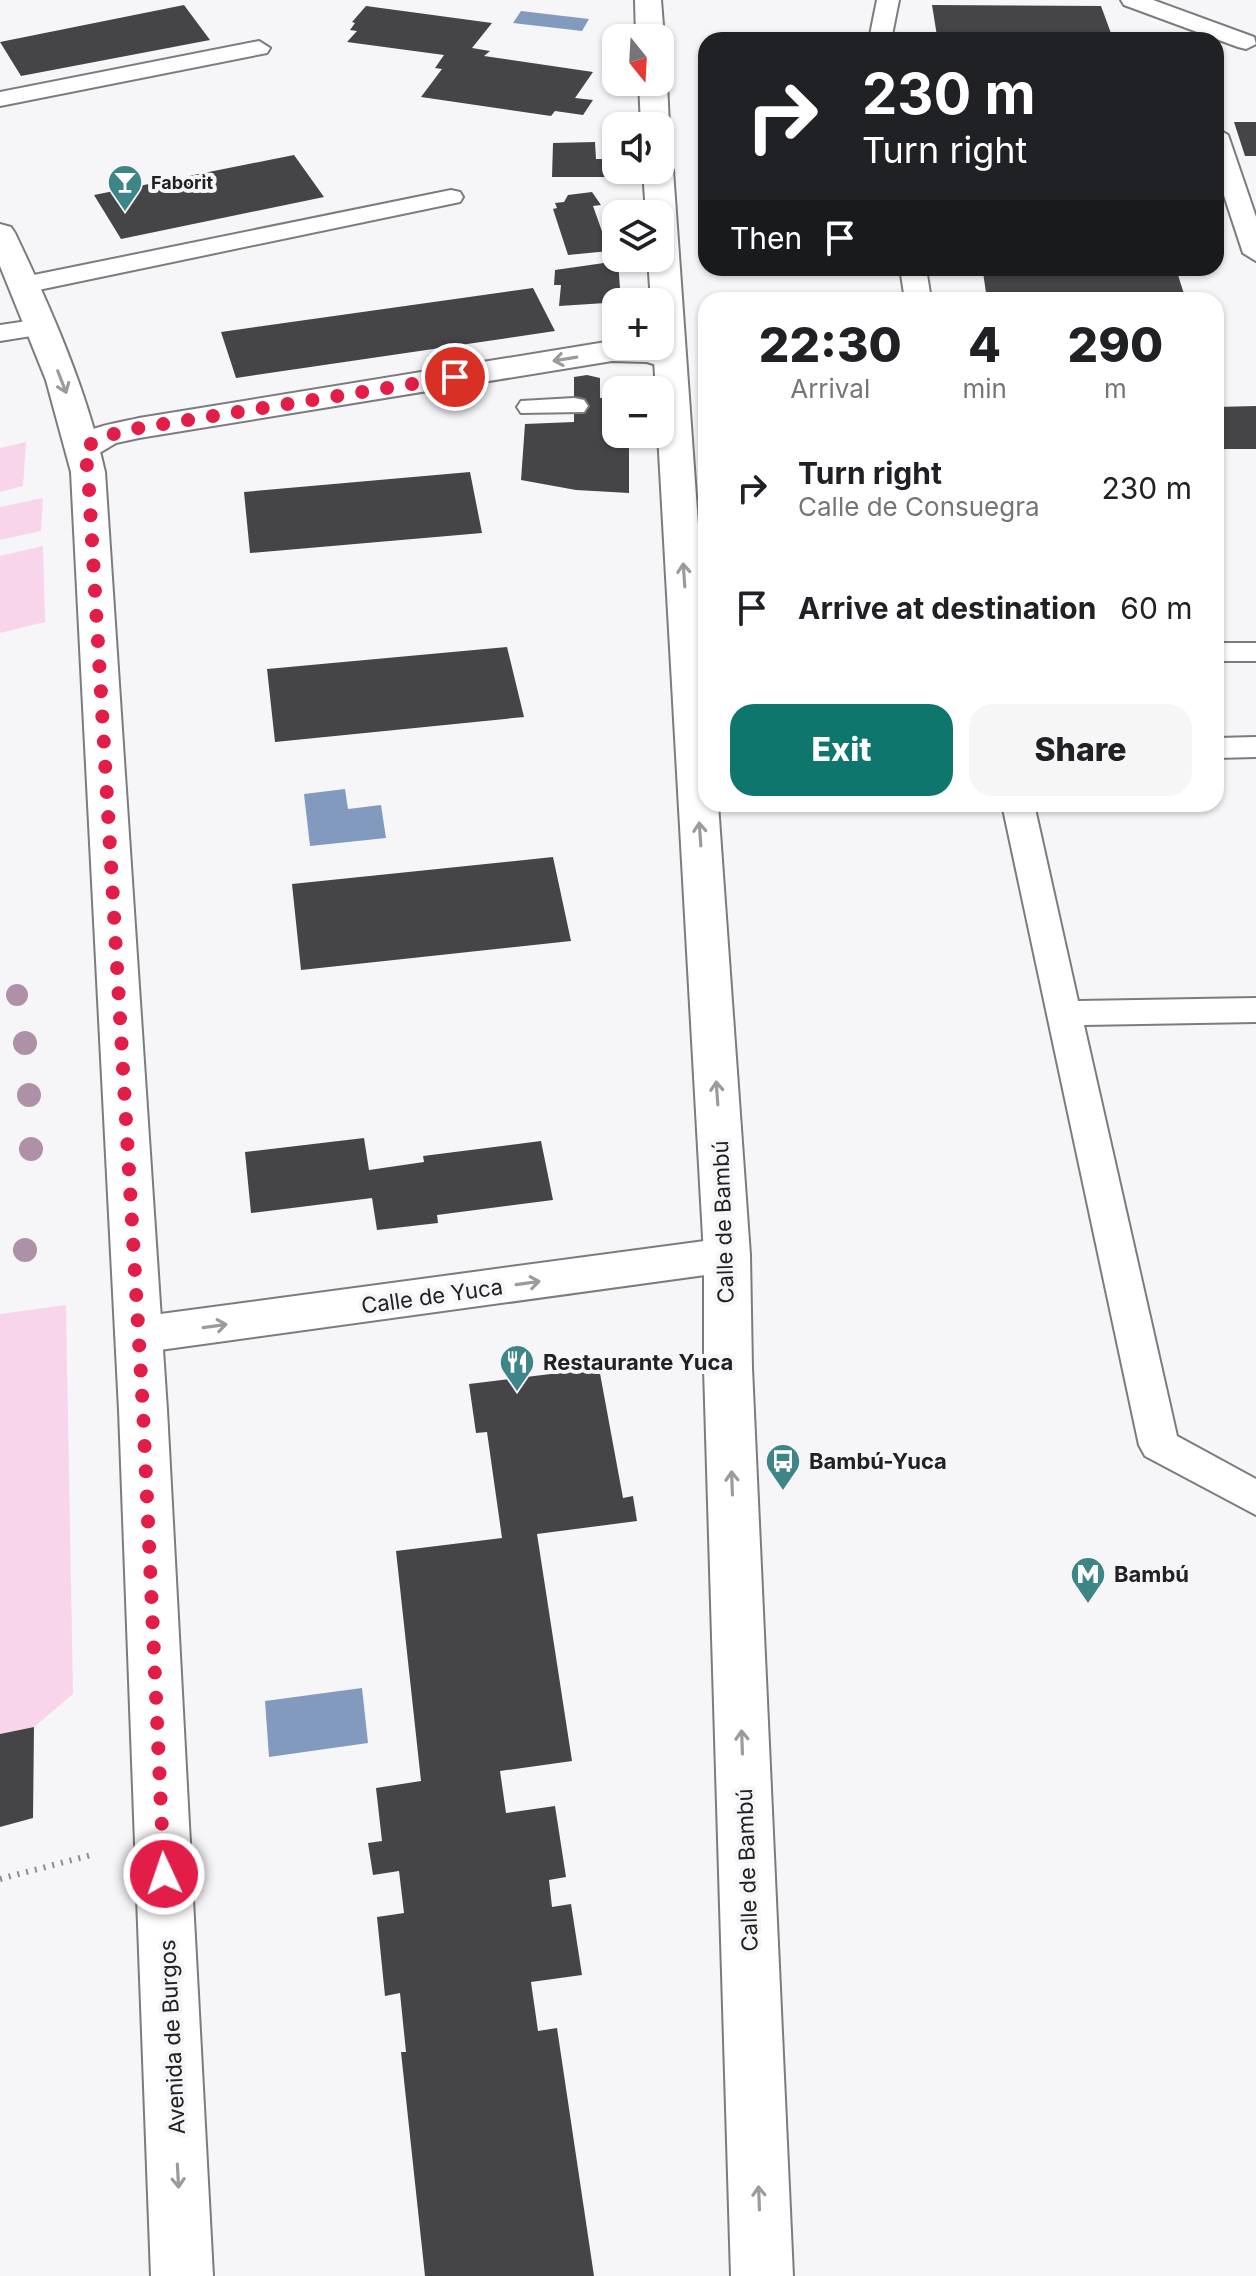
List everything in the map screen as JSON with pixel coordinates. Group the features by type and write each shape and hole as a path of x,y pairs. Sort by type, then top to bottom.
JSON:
{"street":[{"path":"648,0 649,24"},
{"name":"Calle de Bambú","path":"659,184 665,288"},
{"name":"Avenida de Burgos","path":"0,233 24,285 20,330 74,413 88,472 118,947 182,2276"},
{"path":"84,448 105,436 139,428 602,353"},
{"name":"Calle de Bambú","path":"669,448 727,1255 728,1368 762,2276"},
{"name":"Calle de Yuca","path":"138,1335 727,1255"}],"lane":[{"path":"882,32 888,0"},
{"path":"1132,0 1218,32"},
{"path":"1168,14 1175,32"},
{"path":"1224,34 1246,42"},
{"path":"0,99 259,48"},
{"path":"1224,159 1256,253"},
{"path":"24,285 451,197"},
{"path":"531,407 574,406"},
{"path":"1224,652 1256,652"},
{"path":"1224,748 1256,747"},
{"path":"1020,812 1159,1445 1256,1498"},
{"path":"1064,1013 1256,1010"}],"path":[{"path":"0,1879 95,1854"}],"shaded area":[{"path":"26,442 23,486 0,492 0,448"},
{"path":"43,498 41,531 0,540 0,507"},
{"path":"43,546 45,622 0,633 0,556"},
{"path":"66,1305 73,1694 34,1727 0,1734 0,1314"}],"water":[{"path":"521,11 589,19 582,31 513,23"},
{"path":"345,789 348,809 381,805 386,838 310,846 304,794"},
{"path":"362,1688 368,1743 269,1757 265,1701"}],"building":[{"path":"184,5 210,40 21,76 0,42"},
{"path":"932,5 1101,6 1111,32 936,32"},
{"path":"366,6 492,23 472,48 490,51 484,56 593,72 575,98 593,100 583,115 555,111 551,116 421,97 442,69 435,68 444,55 347,42 357,31 350,30 355,23 352,22"},
{"path":"1234,122 1256,122 1256,156 1245,156"},
{"path":"595,142 596,159 602,159 602,177 552,177 553,143"},
{"path":"294,155 324,197 121,239 94,195"},
{"path":"592,192 601,205 593,206 602,231 602,252 568,255 553,209 557,208 555,203 564,202 568,195"},
{"path":"602,263 602,272 619,272 620,288 602,288 602,303 559,306 561,285 554,285 555,270"},
{"path":"984,276 1178,276 1183,292 986,292"},
{"path":"533,288 555,331 236,378 221,332"},
{"path":"587,375 600,378 602,448 629,448 629,493 576,490 521,480 525,424 574,422 574,377"},
{"path":"1256,406 1256,449 1224,449 1224,407"},
{"path":"470,472 482,533 250,553 244,492"},
{"path":"507,647 524,717 275,742 267,669"},
{"path":"553,857 571,941 301,970 292,884"},
{"path":"364,1138 369,1170 424,1162 423,1156 541,1141 553,1200 437,1215 438,1223 377,1230 372,1198 251,1213 245,1152"},
{"path":"599,1368 623,1498 633,1496 637,1521 537,1534 572,1761 500,1771 506,1813 555,1806 566,1877 549,1880 552,1907 571,1904 582,1975 531,1982 538,2031 557,2028 594,2276 425,2276 401,2052 406,2052 400,1993 385,1996 377,1917 404,1913 399,1871 373,1875 368,1843 382,1841 376,1788 421,1781 396,1551 502,1538 487,1432 476,1433 469,1384"},
{"path":"34,1727 33,1818 0,1827 0,1734"}],"place":[{"name":"Faborit","path":"125,213"},
{"name":"Restaurante Yuca","path":"517,1393"},
{"name":"Bambú-Yuca","path":"783,1492"},
{"name":"Bambú","path":"1088,1605"}],"route":[{"path":"164,1874 118,947 84,448 105,436 139,428 455,377"}]}
